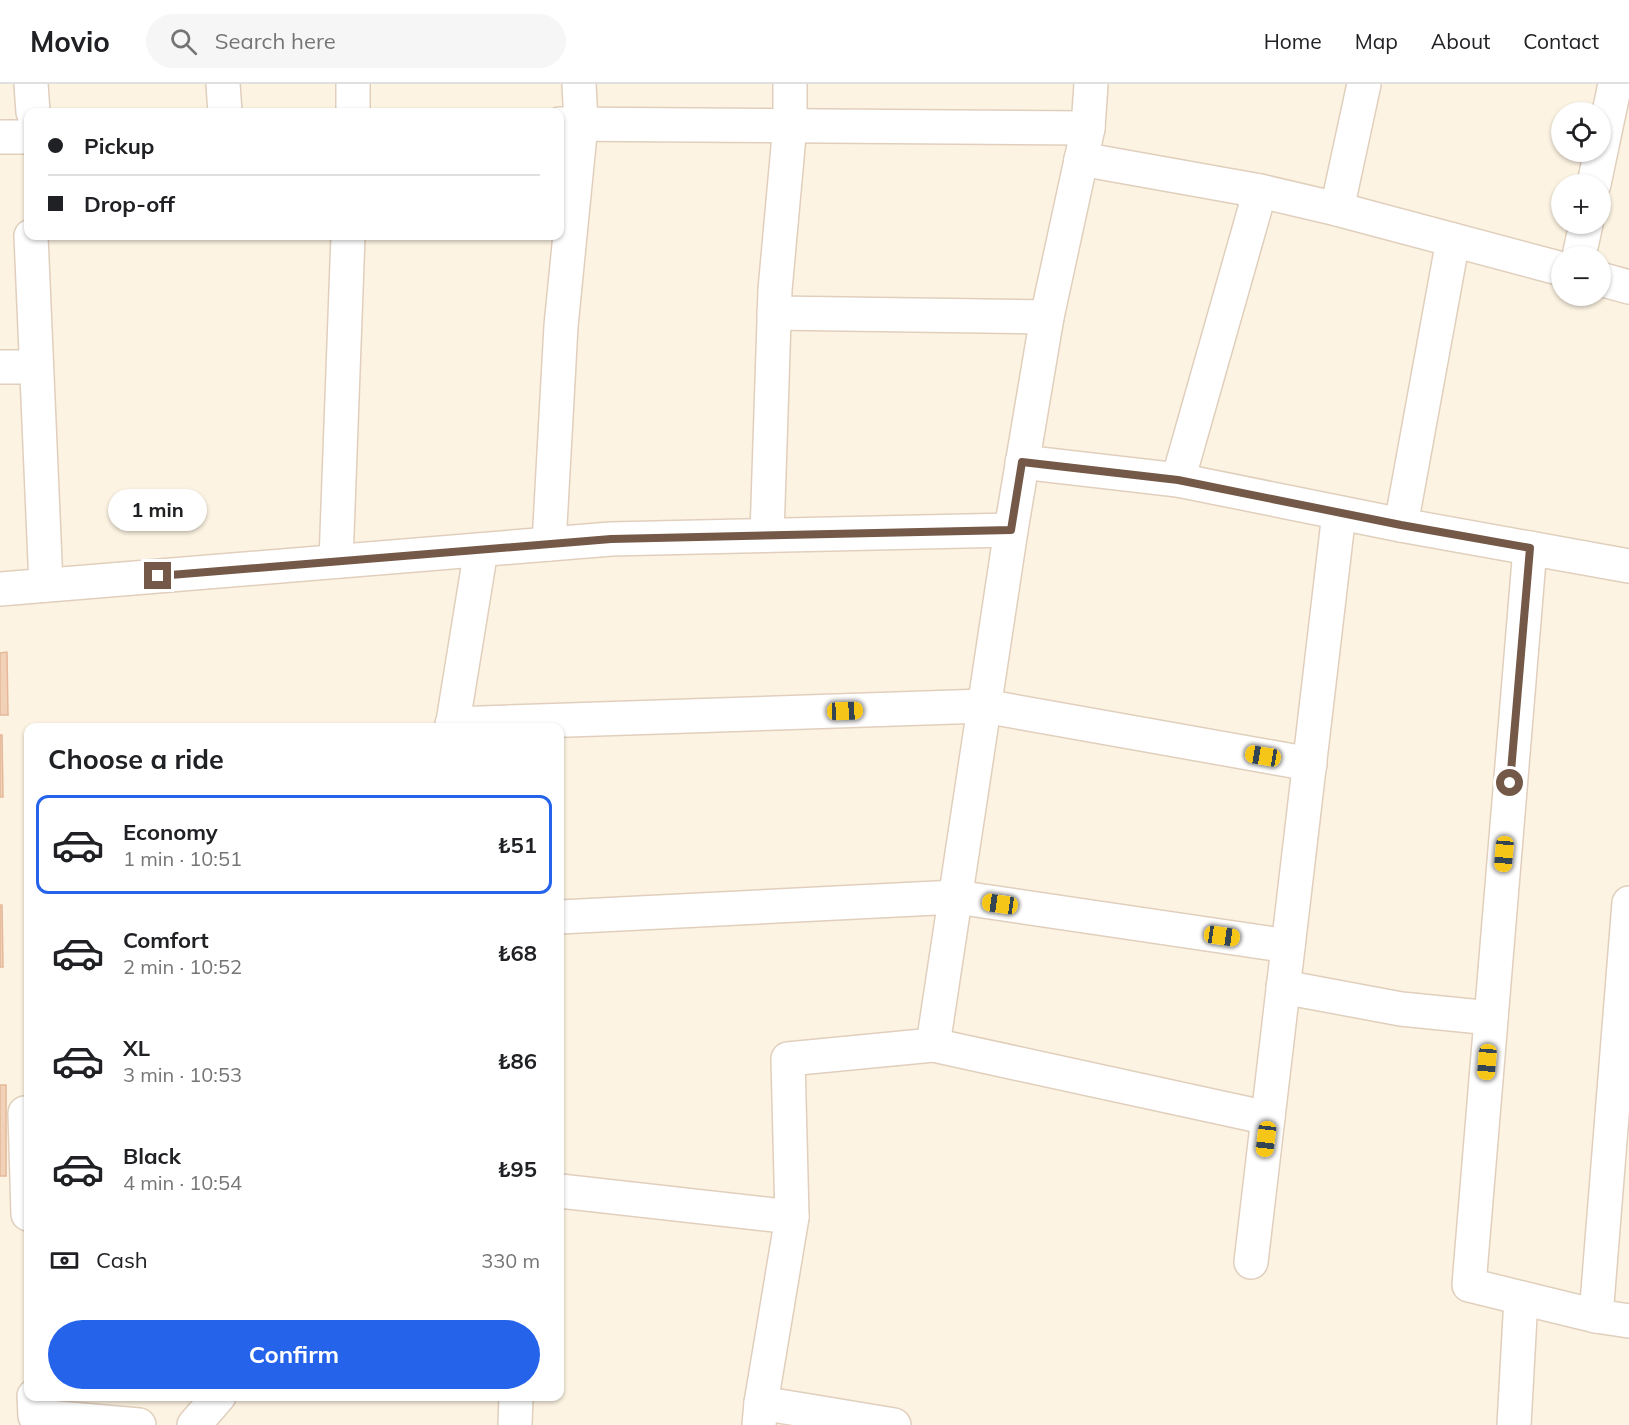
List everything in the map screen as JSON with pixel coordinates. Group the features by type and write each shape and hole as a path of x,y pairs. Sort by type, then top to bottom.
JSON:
{"street":[{"path":"31,84 33,108"},
{"path":"223,84 225,108"},
{"path":"353,84 353,108"},
{"path":"549,544 570,124 579,84"},
{"path":"767,535 774,313 790,125 790,84"},
{"path":"933,1045 1022,462 1047,317 1088,128 1091,84"},
{"path":"1337,208 1364,84"},
{"path":"1596,174 1616,84"},
{"path":"570,124 1088,128"},
{"path":"0,137 24,137"},
{"path":"1081,159 1260,191 1337,208 1551,266"},
{"path":"1178,480 1260,191"},
{"path":"31,240 46,585"},
{"path":"336,561 348,240"},
{"path":"1401,525 1453,240"},
{"path":"1611,282 1629,287"},
{"path":"774,313 1047,317"},
{"path":"0,367 36,367"},
{"path":"1022,462 1178,480 1401,525 1629,566"},
{"path":"1251,1262 1339,513"},
{"path":"0,590 611,539 1011,530"},
{"path":"1530,548 1469,1285 1596,1317 1629,1321"},
{"path":"452,723 481,550"},
{"path":"532,723 984,706 1310,764"},
{"path":"564,917 956,897 1288,946"},
{"path":"1596,1317 1629,903"},
{"path":"1283,987 1401,1009 1491,1018"},
{"path":"894,1425 760,1414 792,1217 788,1059 933,1045 1268,1118"},
{"path":"564,1191 792,1217"},
{"path":"1515,1425 1521,1298"},
{"path":"34,1401 35,1416 139,1425"},
{"path":"194,1425 215,1401"},
{"path":"516,1401 516,1425"}],"building":[{"path":"7,652 8,715 0,715 0,653"},
{"path":"0,735 2,735 3,797 0,797"},
{"path":"0,905 2,905 3,967 0,967"},
{"path":"0,1085 6,1085 6,1176 0,1176"}],"route":[{"path":"158,576 611,539 1011,530 1022,462 1178,480 1401,525 1530,548 1510,783"}]}
